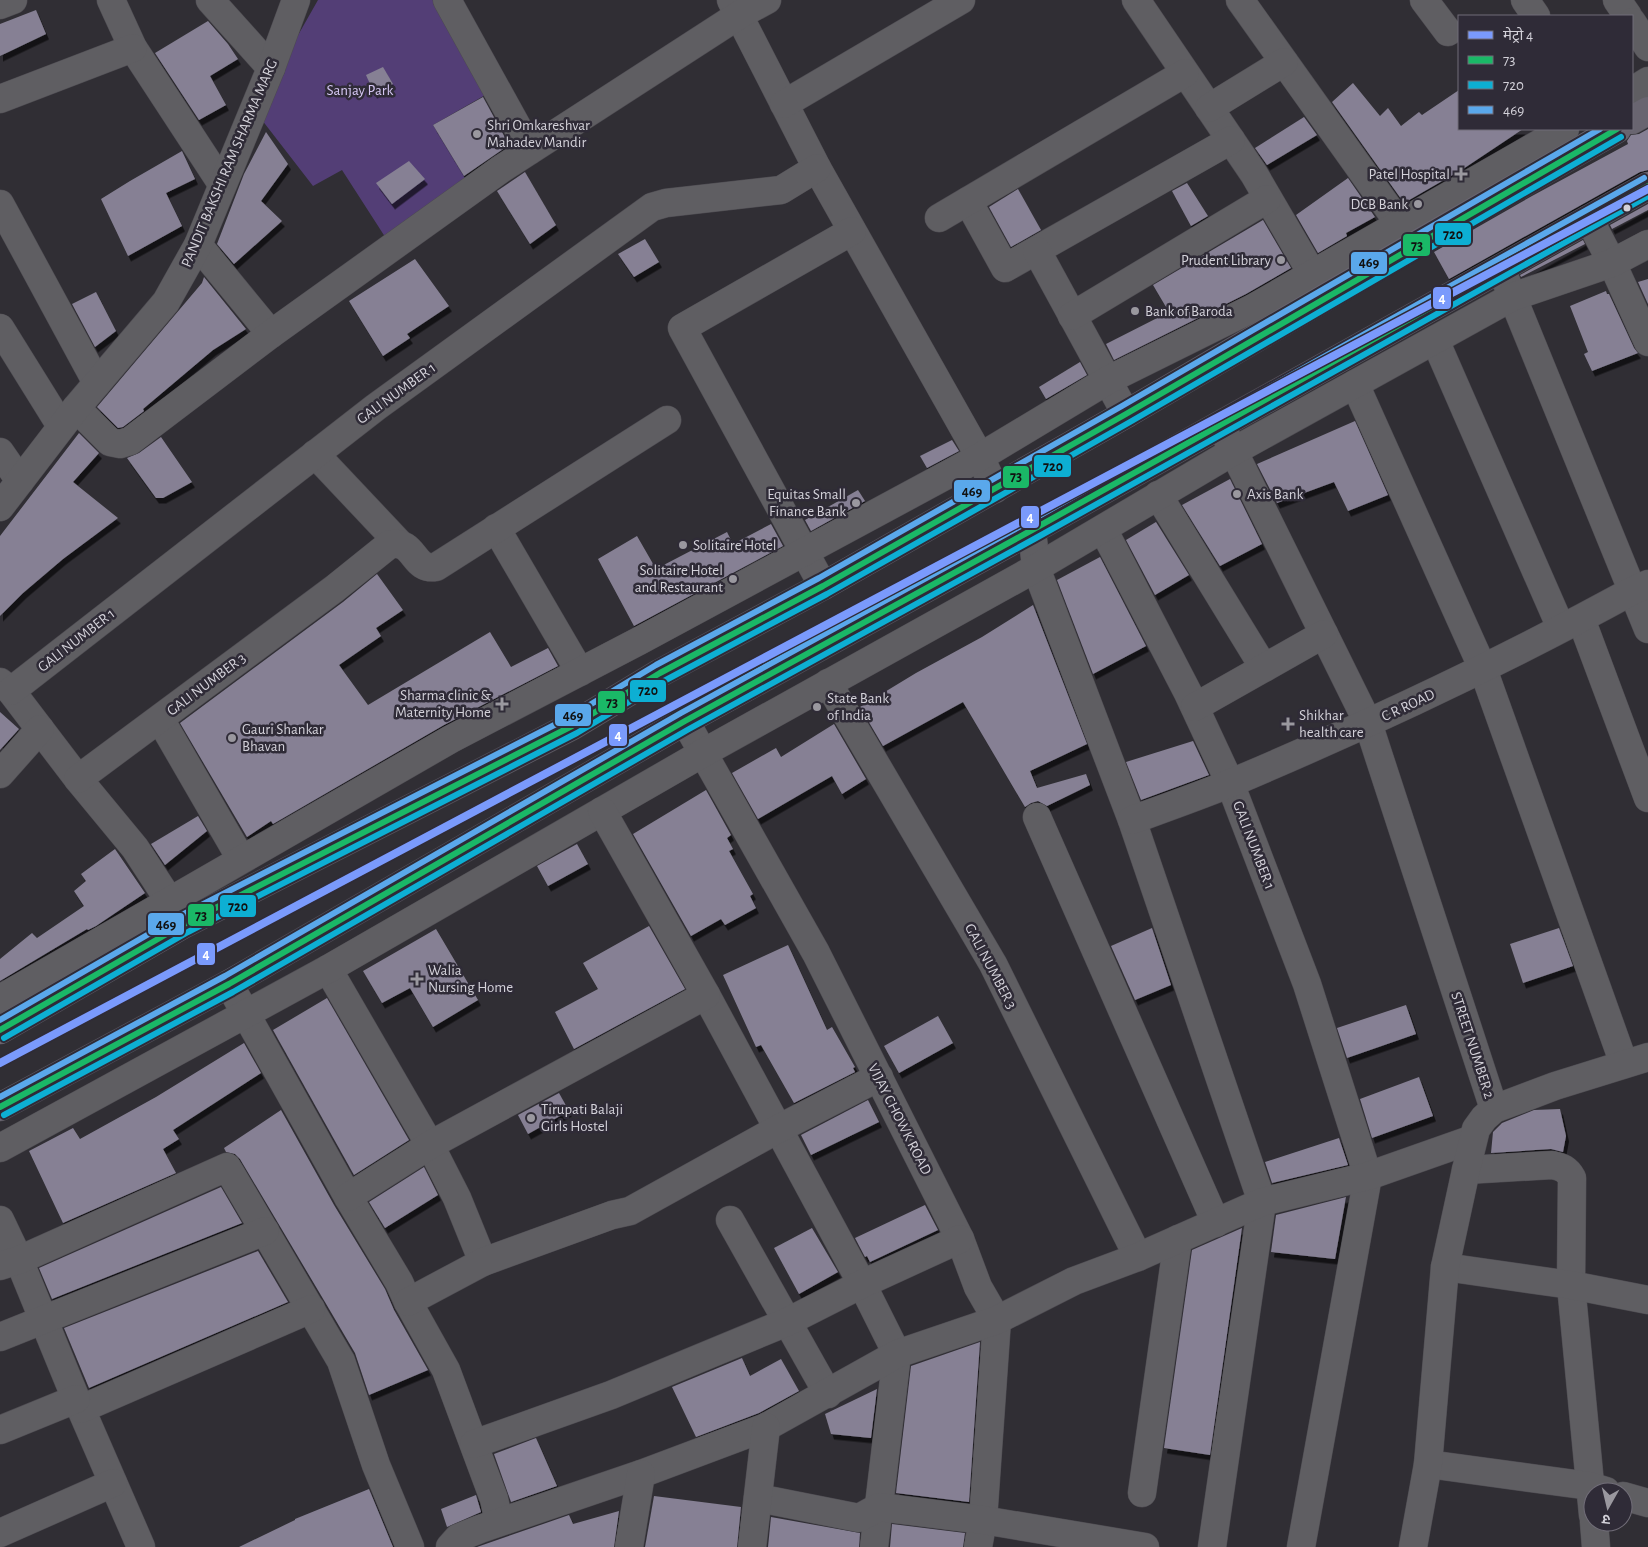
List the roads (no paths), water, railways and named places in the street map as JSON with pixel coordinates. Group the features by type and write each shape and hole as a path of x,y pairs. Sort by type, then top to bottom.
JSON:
{"main road":[{"path":"1633,119 1648,111"},
{"path":"0,1030 184,924 572,726 660,673 823,586 1126,414 1319,286 1407,235 1615,130"},
{"path":"0,1107 228,984 685,721 1221,425 1648,186"}],"street":[{"path":"0,5 13,0"},
{"path":"111,0 133,48 222,184"},
{"path":"210,0 271,68"},
{"name":"PANDIT BAKSHI RAM SHARMA MARG","path":"0,507 69,417 166,302 198,245 271,68 296,0"},
{"path":"446,0 530,150"},
{"path":"0,328 69,417 110,442 120,444 130,441 270,334 502,169 735,7 767,0"},
{"path":"784,104 961,0"},
{"path":"0,999 451,740 805,552 980,456 1108,380 1253,308 1319,286 1254,174 1136,0"},
{"path":"1240,0 1407,235 1564,130"},
{"path":"1424,0 1448,32"},
{"path":"1525,0 1535,15"},
{"path":"1617,0 1627,15"},
{"path":"735,7 817,168 980,456 995,489"},
{"path":"1633,24 1648,47"},
{"path":"0,99 133,48"},
{"path":"1209,108 1284,62"},
{"path":"939,218 1185,73"},
{"path":"1633,89 1648,81"},
{"path":"968,201 1005,268 1230,140"},
{"name":"GALI NUMBER 1","path":"5,687 376,407 652,207 666,203 781,190 817,168"},
{"path":"1072,316 1267,199"},
{"path":"0,204 97,383"},
{"path":"1589,219 1612,263 1648,342"},
{"path":"823,586 682,328 852,231"},
{"path":"0,1148 328,969 703,753 1036,568 1234,451 1512,297 1612,263 1648,244"},
{"path":"198,245 270,334"},
{"path":"1036,251 1126,414"},
{"path":"1501,268 1640,588 1648,629"},
{"path":"1435,340 1571,623 1648,798"},
{"path":"1355,384 1483,669 1636,1060 1554,1086 1494,1109"},
{"path":"315,454 398,542 406,545 422,565 429,568 436,567 667,420"},
{"name":"STREET NUMBER 2","path":"1221,425 1368,723 1494,1109 1476,1129 1445,1267 1428,1464 1413,1547"},
{"path":"0,452 20,481"},
{"path":"1158,495 1264,668"},
{"path":"496,528 580,672"},
{"name":"GALI NUMBER 1","path":"1103,529 1195,707 1230,783 1307,984 1368,1176"},
{"path":"1032,530 1036,568 1132,820 1262,1202 1212,1547"},
{"name":"GALI NUMBER 3","path":"78,780 334,589 390,544 398,542"},
{"name":"C R ROAD","path":"1132,820 1230,783 1368,723 1483,669 1640,588"},
{"path":"1195,707 1324,634"},
{"name":"GALI NUMBER 3","path":"828,683 993,964 1138,1257"},
{"path":"5,687 40,729 78,780 135,848 184,924"},
{"path":"160,719 241,859"},
{"name":"VIJAY CHOWK ROAD","path":"685,721 816,953 960,1239 978,1287 997,1320"},
{"path":"0,774 40,729"},
{"path":"602,811 706,995 862,1284 897,1354 874,1547"},
{"path":"1037,817 1216,1223"},
{"path":"328,969 430,1145 457,1198 483,1262"},
{"path":"228,984 247,1014 348,1197 399,1282 446,1370 494,1499 499,1522"},
{"path":"348,1197 430,1145 706,995"},
{"path":"408,1302 483,1262 612,1215 630,1211 778,1129 879,1077"},
{"path":"450,1547 458,1538 499,1522 641,1474 766,1427 897,1354 997,1320 1074,1281 1138,1257 1262,1202 1368,1176 1473,1139"},
{"path":"1466,1170 1552,1165 1562,1167 1572,1178 1571,1285 1599,1482"},
{"path":"9,1263 227,1167 341,1361 376,1465 410,1547"},
{"path":"1301,1547 1368,1176"},
{"path":"0,1220 9,1263 44,1320 78,1404 141,1547"},
{"path":"730,1220 828,1394"},
{"path":"0,1337 265,1231"},
{"path":"474,1444 611,1395 787,1322 862,1284 960,1239"},
{"path":"1142,1493 1178,1239"},
{"path":"1445,1267 1571,1285 1648,1300"},
{"path":"0,1430 78,1404 311,1309"},
{"path":"978,1547 982,1520 997,1320"},
{"path":"752,1547 766,1427"},
{"path":"1428,1464 1583,1487"},
{"path":"629,1547 641,1474"},
{"path":"0,1532 113,1483"},
{"path":"758,1498 859,1518 878,1507 982,1520 1137,1547"},
{"path":"1633,1499 1648,1504"},
{"path":"1595,1532 1596,1547"}],"metro line":[{"name":"4","path":"0,1063 1648,189"}],"place":[{"name":"Shri Omkareshvar Mahadev Mandir","path":"477,134"},
{"name":"Patel Hospital","path":"1461,174"},
{"name":"DCB Bank","path":"1418,204"},
{"name":"Prudent Library","path":"1281,260"},
{"name":"Bank of Baroda","path":"1135,311"},
{"name":"Axis Bank","path":"1237,494"},
{"name":"Equitas Small Finance Bank","path":"856,503"},
{"name":"Solitaire Hotel","path":"683,545"},
{"name":"Solitaire Hotel and Restaurant","path":"733,579"},
{"name":"Sharma clinic & Maternity Home","path":"502,704"},
{"name":"State Bank of India","path":"817,707"},
{"name":"Shikhar health care","path":"1288,724"},
{"name":"Gauri Shankar Bhavan","path":"232,738"},
{"name":"Walia Nursing Home","path":"417,979"},
{"name":"Tirupati Balaji Girls Hostel","path":"531,1118"}],"park label":[{"name":"Sanjay Park","path":"360,90"}]}
